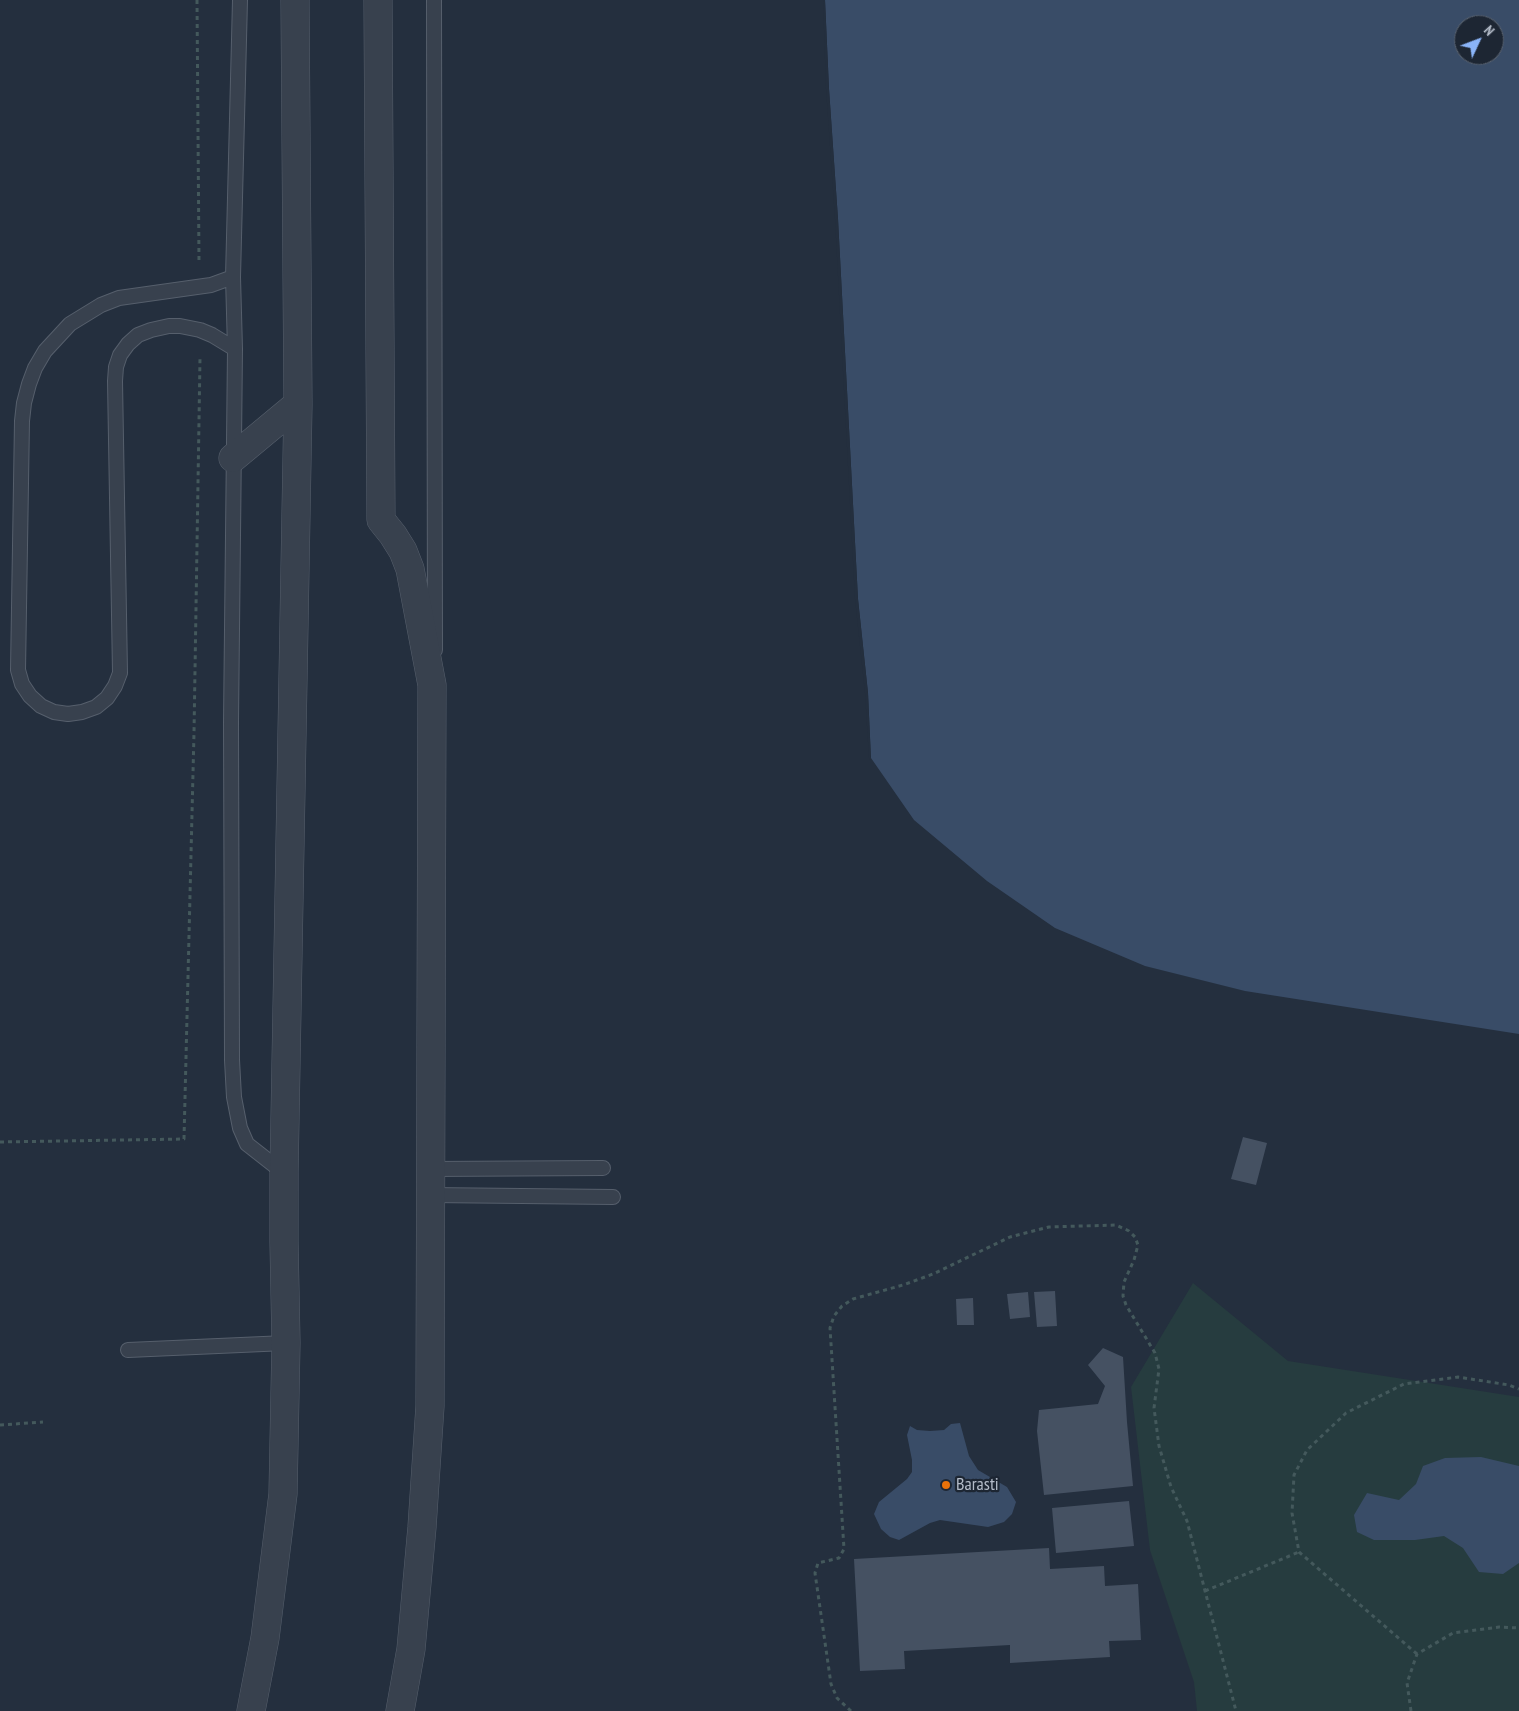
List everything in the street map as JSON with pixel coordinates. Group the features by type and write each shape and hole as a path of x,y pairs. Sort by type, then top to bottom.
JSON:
{"street":[{"path":"251,1711 266,1638 283,1494 286,1343 284,1173 298,404 294,0"},
{"path":"378,0 381,520 403,551 410,569 432,686 430,1406 411,1649 400,1711"},
{"path":"233,458 298,404"}],"lane":[{"path":"240,0 233,277 232,1060 234,1097 240,1128 248,1144 284,1173"},
{"path":"432,686 436,633 434,0"},
{"path":"233,277 199,287 120,298 85,313 70,324 51,344 28,384 22,421 18,670 22,684 30,696 41,706 54,712 68,714 96,707 107,698 115,686 120,673 116,381 116,368 120,355 138,335 151,330 180,326 200,330 212,335 234,349"},
{"path":"430,1182 603,1168"},
{"path":"430,1182 613,1197"},
{"path":"128,1350 286,1343"}],"path":[{"path":"197,0 199,287"},
{"path":"0,1142 184,1139 194,733 200,330"},
{"path":"851,1711 837,1698 831,1684 816,1573 818,1563 839,1558 844,1549 830,1328 834,1316 842,1306 853,1299 933,1274 1010,1237 1049,1227 1116,1225 1129,1231 1135,1237 1138,1245 1134,1260 1124,1282 1123,1296 1126,1305 1156,1353 1159,1369 1154,1408 1159,1446 1171,1487 1187,1521 1236,1711"},
{"path":"1417,1654 1299,1552 1292,1513 1294,1475 1306,1450 1346,1413 1404,1384 1458,1377 1510,1385 1519,1389"},
{"path":"0,1425 43,1422"},
{"path":"1205,1591 1299,1552"},
{"path":"1411,1711 1407,1683 1417,1654 1453,1633 1499,1627 1519,1628"}],"green space":[{"path":"1193,1283 1288,1361 1519,1397 1519,1711 1197,1711 1194,1682 1150,1550 1131,1387"}],"water":[{"path":"825,0 1519,0 1519,1034 1245,991 1145,966 1055,928 987,881 914,820 871,758 868,693 858,599"},
{"path":"960,1423 969,1456 978,1470 1007,1487 1016,1502 1012,1514 1004,1522 988,1527 940,1520 930,1523 899,1540 890,1537 881,1529 874,1514 879,1502 907,1479 912,1472 912,1460 907,1435 910,1426 917,1430 930,1431 944,1430 951,1424"},
{"path":"1481,1457 1519,1466 1519,1563 1503,1574 1479,1572 1463,1548 1444,1536 1415,1540 1374,1540 1357,1532 1354,1515 1367,1493 1399,1500 1416,1484 1423,1466 1445,1458"}],"pier":[{"path":"823,0 825,0 838,219 858,599 868,693 871,761 869,758 865,693 855,599 835,219 826,89"}],"building":[{"path":"1243,1137 1267,1143 1256,1185 1231,1179"},
{"path":"1055,1291 1057,1326 1037,1327 1034,1292"},
{"path":"1028,1292 1030,1317 1010,1319 1007,1294"},
{"path":"973,1298 974,1325 957,1325 956,1299"},
{"path":"1103,1348 1123,1357 1133,1486 1044,1495 1037,1431 1039,1410 1098,1404 1105,1386 1088,1365"},
{"path":"1129,1501 1134,1546 1056,1553 1052,1508"},
{"path":"1049,1548 1050,1569 1104,1566 1105,1586 1138,1584 1141,1640 1109,1641 1110,1657 1010,1663 1010,1645 904,1651 905,1669 860,1671 854,1559"}],"place":[{"name":"Barasti","path":"946,1485"}]}
